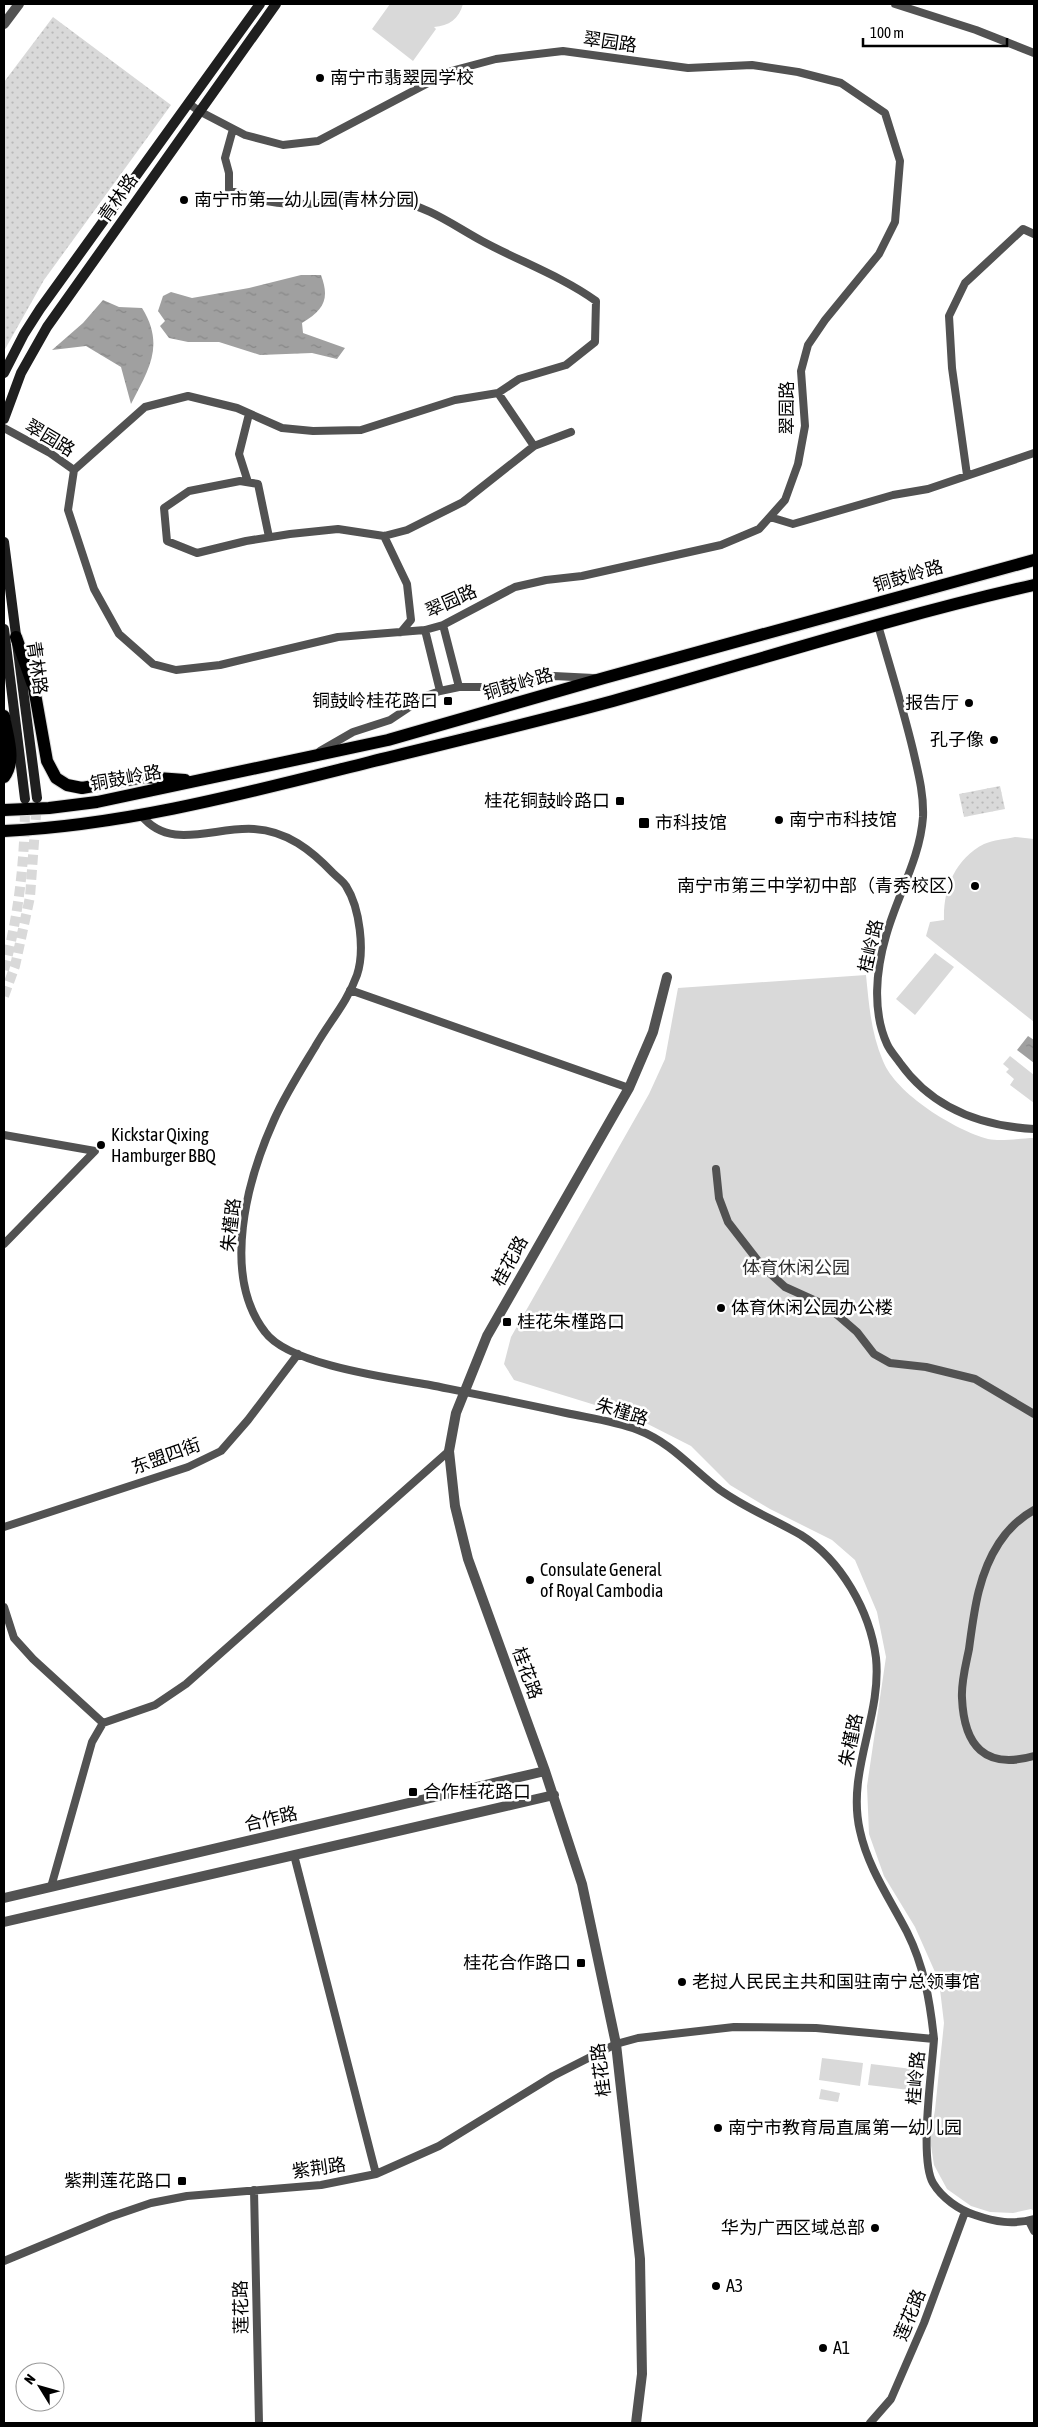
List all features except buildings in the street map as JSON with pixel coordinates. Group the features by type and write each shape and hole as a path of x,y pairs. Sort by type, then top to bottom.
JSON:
{"main road":[{"name":"青林路","path":"4,373 24,334 40,309 260,4"},
{"name":"青林路","path":"4,419 20,373 38,342 276,4"},
{"name":"青林路","path":"4,542 37,798"},
{"name":"铜鼓岭路","path":"4,810 48,808 97,802 388,740 604,678 1034,560"},
{"path":"4,831 51,829 141,815 286,783 586,708 961,602 1034,585"},
{"name":"青林路","path":"4,629 25,799"},
{"path":"786,629 792,650"},
{"path":"16,637 34,688 47,761 52,772 62,782 82,788 144,777 200,781"},
{"path":"4,716 11,759 9,769 4,777"}],"street":[{"path":"4,24 19,4"},
{"path":"896,4 976,30 1034,53"},
{"name":"翠园路","path":"4,428 50,453 74,470 68,510 94,590 119,634 153,664 176,670 220,665 338,637 424,630 443,625 515,587 546,580 582,576 721,545 759,529 785,500 798,464 805,426 801,371 808,345 825,320 879,254 894,222 900,161 884,114 841,83 798,72 752,65 688,68 563,51 496,59 451,71 318,141 283,145 245,135 199,111 188,103"},
{"path":"74,470 145,407 188,396 237,408 282,428 313,431 361,430 455,400 498,393 519,379 566,365 595,342 596,301 570,283 482,241 429,209 392,200 354,199 291,205 244,196 228,190 229,173 225,158 233,129"},
{"path":"967,475 952,368 949,316 965,283 1023,229 1034,234"},
{"path":"498,393 534,446"},
{"path":"248,482 239,454 249,414"},
{"path":"269,537 258,484 240,481 188,491 164,508 167,541 197,553 269,537 338,529 384,536 407,530 463,502 534,446 571,432"},
{"path":"770,517 793,524 893,495 928,489 1034,453"},
{"path":"384,536 407,584 411,620 401,632"},
{"path":"443,625 459,687"},
{"name":"桂岭路","path":"878,625 906,723 922,791 923,818 914,859 886,936 878,976 878,1010 887,1045 909,1076 938,1102 973,1119 1014,1128 1034,1129"},
{"path":"424,630 440,691"},
{"path":"309,757 353,732 390,720 426,696 440,691 459,687 518,687 554,676 604,678"},
{"name":"朱槿路","path":"141,815 151,827 162,832 178,835 251,828 275,833 301,844 347,887 362,931 359,970 345,1004 318,1040 274,1119 250,1188 240,1252 248,1303 267,1336 298,1354 342,1369 610,1422 638,1430 665,1443 707,1480 746,1508 802,1536 832,1559 869,1624 876,1659 875,1696 856,1788 859,1828 868,1857 909,1936 929,1991 934,2039"},
{"name":"桂花路","path":"636,2423 642,2374 640,2259 616,2044 582,1884 554,1795 468,1560 455,1506 449,1451 456,1413 487,1336 630,1088 653,1032 667,977"},
{"path":"350,990 630,1088"},
{"path":"4,1135 95,1151 4,1244"},
{"path":"716,1169 719,1198 728,1222 762,1266 785,1287 827,1306 857,1332 874,1354 890,1363 926,1367 975,1379 1034,1414"},
{"name":"东盟四街","path":"4,1527 188,1467 221,1451 248,1420 298,1354"},
{"path":"51,1887 92,1742 103,1724 155,1705 186,1684 449,1451"},
{"path":"1034,1510 1019,1518 998,1544 977,1592 962,1697 968,1735 984,1754 997,1760 1020,1760 1034,1756"},
{"path":"4,1607 14,1638 33,1659 103,1724"},
{"name":"合作路","path":"4,1898 545,1771"},
{"path":"4,1922 554,1795"},
{"path":"294,1855 376,2174"},
{"path":"616,2044 638,2038 734,2026 816,2028 934,2039"},
{"name":"桂岭路","path":"934,2039 927,2122 927,2154 932,2181 942,2196 965,2212 996,2222 1032,2220"},
{"name":"紫荆路","path":"4,2261 110,2217 151,2203 187,2196 321,2185 376,2174 439,2146 553,2076 616,2044"},
{"name":"莲花路","path":"254,2190 259,2423"},
{"name":"莲花路","path":"870,2423 892,2399 924,2323 965,2212"},
{"path":"1032,2220 1034,2231"}],"green space":[{"path":"390,4 463,4 459,14 453,21 434,27 436,29 413,61 372,29"},
{"path":"53,17 171,105 44,280 4,351 4,82"},
{"path":"1000,786 1005,809 964,817 959,794"},
{"path":"1015,837 1034,839 1034,1022 926,936 930,922 944,920 944,908 949,886 958,866 965,858 984,844"},
{"path":"935,953 954,967 915,1015 896,999"},
{"name":"体育休闲公园","path":"866,975 871,1019 879,1050 890,1073 900,1086 928,1109 959,1128 993,1140 1034,1138 1034,2211 1031,2209 1013,2213 990,2212 971,2206 947,2189 934,2165 930,2139 944,2023 939,1981 915,1927 884,1876 869,1834 867,1786 886,1657 877,1612 855,1560 832,1540 770,1509 730,1485 691,1446 634,1417 514,1380 504,1364 511,1337 649,1094 665,1059 678,988"},
{"path":"1010,1056 1034,1075 1034,1103 1010,1085 1014,1079 1006,1072 1009,1069 1003,1064"},
{"path":"822,2058 863,2063 860,2086 819,2080"},
{"path":"871,2064 912,2069 909,2090 868,2085"},
{"path":"821,2089 840,2093 838,2102 819,2099"}],"water":[{"path":"301,275 321,275 325,291 325,297 320,308 302,323 303,333 345,348 337,359 312,353 260,355 219,342 188,342 169,338 160,326 165,321 158,311 163,296 171,292 192,298 249,288"},
{"path":"103,300 119,307 142,308 153,334 152,357 144,379 131,404 121,367 86,346 52,350 83,323"},
{"path":"1028,1036 1034,1040 1034,1063 1017,1050"}],"tunnel":[{"path":"4,996 15,966 30,897 37,801"},
{"path":"4,970 14,929 20,887 25,803"}],"place":[{"name":"南宁市翡翠园学校","path":"320,78"},
{"name":"南宁市第一幼儿园(青林分园)","path":"184,200"},
{"name":"铜鼓岭桂花路口","path":"448,701"},
{"name":"报告厅","path":"969,703"},
{"name":"孔子像","path":"994,740"},
{"name":"桂花铜鼓岭路口","path":"620,801"},
{"name":"南宁市科技馆","path":"779,820"},
{"name":"市科技馆","path":"644,823"},
{"name":"南宁市第三中学初中部（青秀校区）","path":"975,886"},
{"name":"Kickstar Qixing Hamburger BBQ","path":"101,1145"},
{"name":"体育休闲公园办公楼","path":"721,1308"},
{"name":"桂花朱槿路口","path":"507,1322"},
{"name":"Consulate General of Royal Cambodia","path":"530,1580"},
{"name":"合作桂花路口","path":"413,1792"},
{"name":"桂花合作路口","path":"581,1963"},
{"name":"老挝人民民主共和国驻南宁总领事馆","path":"682,1982"},
{"name":"南宁市教育局直属第一幼儿园","path":"718,2128"},
{"name":"紫荆莲花路口","path":"182,2181"},
{"name":"华为广西区域总部","path":"875,2228"},
{"name":"A3","path":"716,2286"},
{"name":"A1","path":"823,2348"}]}
